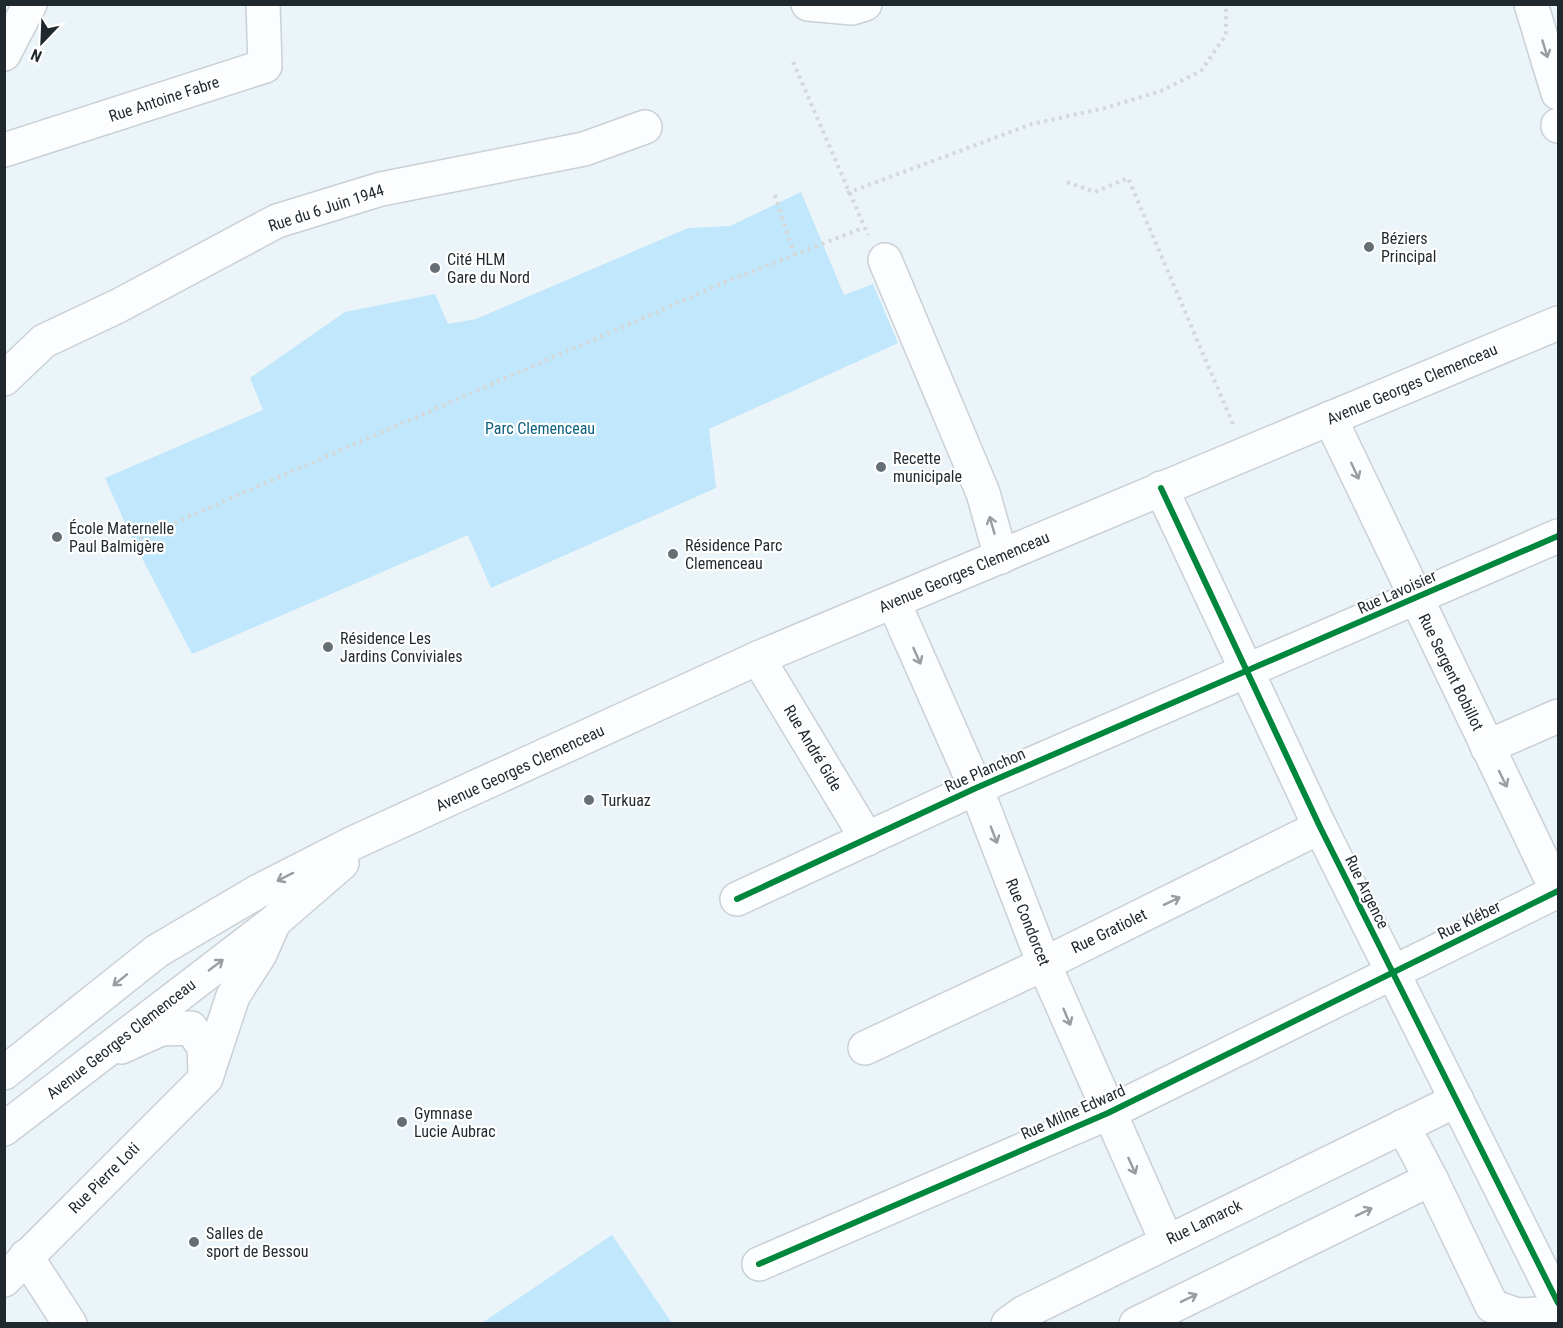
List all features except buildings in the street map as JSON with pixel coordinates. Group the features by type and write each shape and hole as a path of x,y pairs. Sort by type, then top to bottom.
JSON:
{"street":[{"path":"4,54 30,4"},
{"name":"Rue Antoine Fabre","path":"4,150 265,66 263,4"},
{"path":"808,4 852,8 865,4"},
{"path":"1531,4 1558,93"},
{"name":"Rue du 6 Juin 1944","path":"4,379 44,341 118,306 277,221 381,189 585,149 645,127"},
{"path":"885,260 983,493 1001,556"},
{"name":"Avenue Georges Clemenceau","path":"4,1073 157,951 257,892 353,843 758,658 1558,323"},
{"name":"Rue Sergent Bobillot","path":"1330,418 1558,892"},
{"name":"Rue Argence","path":"1161,488 1320,828 1558,1303"},
{"name":"Rue Lavoisier","path":"1246,673 1558,536"},
{"name":"Rue Condorcet","path":"894,603 976,788 1044,964 1166,1240"},
{"name":"Rue André Gide","path":"758,658 867,839"},
{"name":"Rue Planchon","path":"737,899 976,788 1246,673"},
{"path":"1487,747 1558,716"},
{"name":"Rue Gratiolet","path":"865,1048 1044,964 1320,828"},
{"name":"Avenue Georges Clemenceau","path":"4,1129 274,921 376,834"},
{"name":"Rue Kléber","path":"1392,973 1558,892"},
{"name":"Rue Pierre Loti","path":"4,1280 206,1078 233,996 260,954 274,921"},
{"name":"Rue Milne Edward","path":"759,1264 1108,1113 1392,973"},
{"path":"94,1059 161,1029 191,1028 204,1047 206,1078"},
{"name":"Rue Lamarck","path":"1008,1323 1023,1312 1166,1240 1457,1100"},
{"path":"1403,1126 1492,1306 1517,1315 1558,1313"},
{"path":"1136,1323 1431,1179"},
{"path":"26,1256 70,1323"}],"path":[{"path":"848,193 1032,123 1104,108 1161,91 1201,72 1226,35 1226,4"},
{"path":"793,62 863,228 885,260"},
{"path":"1067,182 1095,192 1128,178 1214,385 1246,452"},
{"path":"774,195 794,254"},
{"path":"133,541 794,254 863,228"}],"green space":[{"name":"Parc Clemenceau","path":"801,192 844,295 873,284 898,343 709,429 716,488 491,588 468,535 192,654 133,541 105,478 263,410 250,378 345,312 435,294 448,324 476,319 688,228 730,226"},
{"path":"612,1235 672,1323 482,1323"}],"cycle path":[{"path":"1161,488 1320,827 1558,1303"},
{"path":"737,899 976,788 1558,536"},
{"path":"759,1264 1108,1113 1558,891"}],"place":[{"name":"Béziers Principal","path":"1369,247"},
{"name":"Cité HLM Gare du Nord","path":"435,268"},
{"name":"Recette municipale","path":"881,467"},
{"name":"École Maternelle Paul Balmigère","path":"57,537"},
{"name":"Résidence Parc Clemenceau","path":"673,554"},
{"name":"Résidence Les Jardins Conviviales","path":"328,647"},
{"name":"Turkuaz","path":"589,800"},
{"name":"Gymnase Lucie Aubrac","path":"402,1122"},
{"name":"Salles de sport de Bessou","path":"194,1242"}]}
